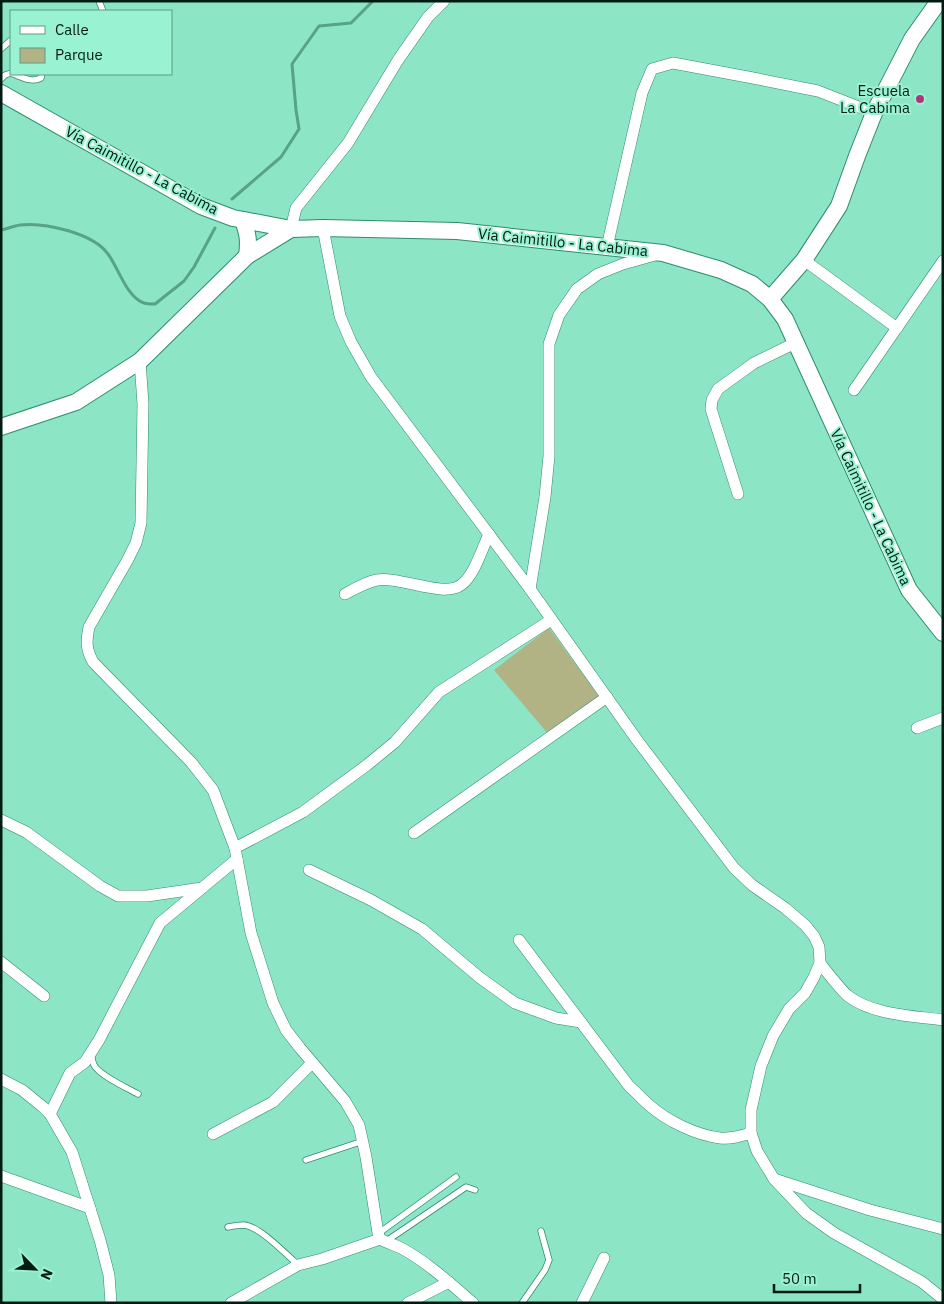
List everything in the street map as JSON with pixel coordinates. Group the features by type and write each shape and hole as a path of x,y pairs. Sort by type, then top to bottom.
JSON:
{"street":[{"path":"1,427 76,402 140,362 247,256 291,229 296,208 348,143 398,60 428,17 444,1"},
{"path":"770,299 804,260 839,206 874,113 912,39 940,1"},
{"path":"607,247 642,94 652,69 673,63 753,78 818,91 874,113"},
{"name":"Vía Caimitillo - La Cabima","path":"1,93 201,206 238,219 291,229 457,231 663,253 721,270 752,284 770,299 784,320 909,590 943,633"},
{"path":"238,219 248,232 247,256"},
{"path":"323,228 340,316 370,377 530,589 637,740 734,868 752,885 785,908 814,936 819,947 820,963 805,993 789,1009 773,1036 761,1066 752,1110 751,1133 757,1151 774,1178 806,1213 834,1233 922,1282 943,1299"},
{"path":"530,589 545,497 549,456 549,344 559,315 576,289 598,274 623,264 663,253"},
{"path":"804,260 897,328"},
{"path":"854,390 943,261"},
{"path":"738,494 711,409 712,400 718,388 754,363 794,343"},
{"path":"140,362 143,404 140,523 136,543 89,627 86,639 87,651 93,662 191,762 213,790 236,854 251,934 273,1003 286,1030 345,1101 359,1125 381,1238"},
{"path":"345,594 377,580 393,580 452,590 461,585 470,574 488,534"},
{"path":"50,1114 70,1073 85,1062 99,1040 160,923 203,887 236,854 303,812 395,742 439,692 551,620"},
{"path":"414,834 606,697"},
{"path":"917,728 943,718"},
{"path":"1,820 26,832 100,886 118,896 147,896 203,887"},
{"path":"309,870 371,900 422,928 479,977 515,1004 556,1018 581,1022"},
{"path":"519,940 629,1086 650,1106 697,1133 731,1138 751,1133"},
{"path":"1,962 44,996"},
{"path":"820,963 848,996 868,1007 943,1020"},
{"path":"213,1134 273,1102 312,1063"},
{"path":"1,1079 22,1090 50,1114 72,1152 110,1275 111,1303"},
{"path":"1,1176 90,1208"},
{"path":"774,1178 870,1210 943,1229"},
{"path":"232,1303 298,1264 322,1259 381,1238 412,1255 449,1282 473,1303"},
{"path":"582,1303 604,1258"},
{"path":"408,1303 449,1282"}],"lane":[{"path":"1,50 10,41"},
{"path":"15,75 29,80 37,80 41,78 42,75"},
{"path":"91,1052 95,1067 103,1074 138,1094"},
{"path":"306,1160 363,1141"},
{"path":"381,1238 456,1177"},
{"path":"381,1238 466,1187 475,1190"},
{"path":"228,1227 244,1225 252,1227 262,1233 298,1264"},
{"path":"522,1303 545,1270 549,1260 541,1230"}],"green space":[{"path":"549,628 600,698 549,735 494,670"}],"waterway":[{"path":"232,199 281,157 299,129 292,64 319,26 351,23 373,1"},
{"path":"1,230 20,225 42,225 67,230 91,240 108,254 123,282 133,295 144,303 155,304 184,281 194,267 215,228"}],"place":[{"name":"Escuela La Cabima","path":"920,99"}]}
